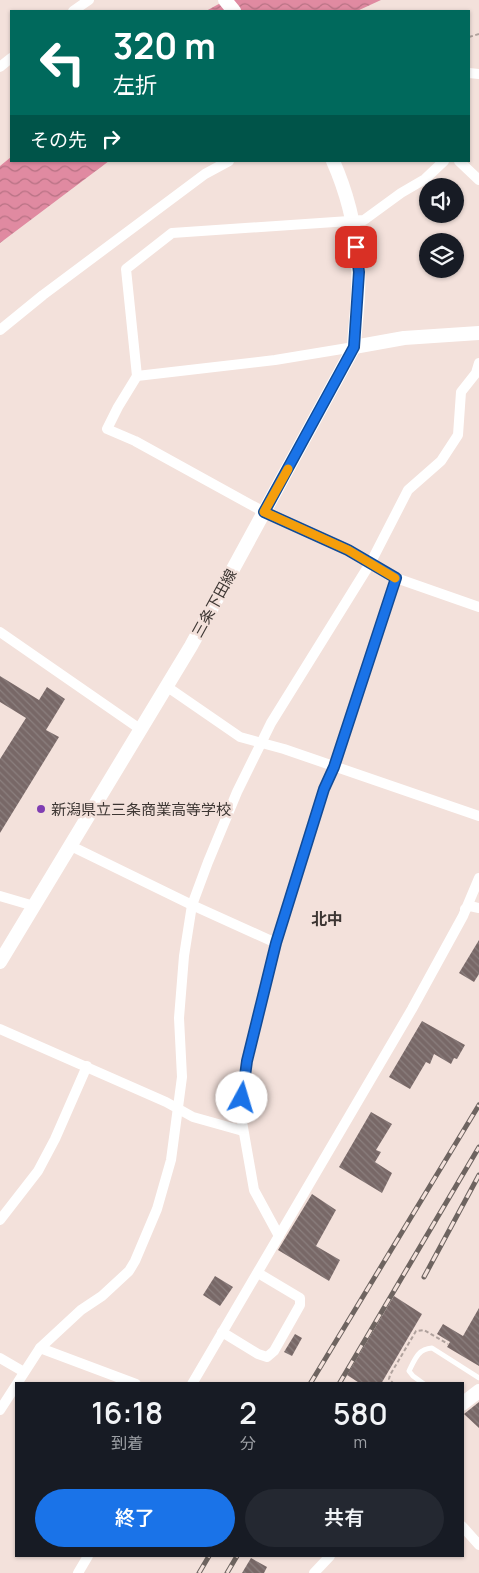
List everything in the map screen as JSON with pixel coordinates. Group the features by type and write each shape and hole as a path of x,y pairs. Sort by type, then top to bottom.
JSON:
{"main road":[{"path":"225,0 233,10"},
{"path":"333,162 344,187 359,272 354,347 404,338 479,333"},
{"name":"三条下田線","path":"0,962 191,646 354,347"},
{"path":"464,1403 478,1394"}],"street":[{"path":"74,10 89,0"},
{"path":"0,67 10,59"},
{"path":"0,330 43,295 205,174 227,162"},
{"path":"443,162 425,179 401,193 364,220 172,233 126,269 137,376 107,429 135,441 264,512 371,562 396,578 479,607"},
{"path":"459,162 479,180"},
{"path":"137,376 276,360 354,347"},
{"path":"18,1382 40,1348 81,1310 102,1296 129,1271 135,1261 157,1209 172,1160 182,1077 179,1018 184,956 192,905 237,792 271,723 371,562 408,490 441,461 458,435 461,392 476,373 479,363"},
{"path":"278,1236 254,1190 240,1116 243,1080 276,943 324,789 334,767 396,578"},
{"path":"0,632 140,729"},
{"path":"166,686 240,737 284,749 479,816"},
{"path":"71,846 192,905 276,943"},
{"path":"193,1382 412,1009 465,909 479,878"},
{"path":"0,896 34,906"},
{"path":"465,909 470,906 479,908"},
{"path":"0,1029 87,1066 193,1117 243,1130"},
{"path":"0,1220 38,1172 55,1140 87,1066"},
{"path":"222,1332 258,1354 268,1357 274,1351 300,1305 300,1298 258,1273"},
{"path":"40,1348 131,1382"},
{"path":"0,1358 24,1372"},
{"path":"0,1410 15,1386"},
{"path":"464,1528 479,1545"},
{"path":"78,1573 87,1557"},
{"path":"314,1573 329,1557"}],"lane":[{"path":"421,1382 409,1371 418,1353 425,1348 432,1348 479,1378"}],"water":[{"path":"226,0 381,0 359,10 208,10"},
{"path":"10,158 10,162 108,162 0,243 0,166"}],"building":[{"path":"0,676 39,700 47,687 65,699 46,730 59,737 0,833 0,759 26,718 0,702"},
{"path":"479,940 479,974 474,982 459,973"},
{"path":"422,1021 465,1045 457,1059 454,1058 451,1064 434,1054 430,1064 426,1062 410,1089 389,1077"},
{"path":"371,1112 392,1124 376,1150 381,1152 375,1162 392,1173 382,1193 339,1167"},
{"path":"312,1194 336,1210 316,1246 340,1260 329,1281 278,1250"},
{"path":"215,1276 233,1287 220,1306 203,1295"},
{"path":"394,1296 422,1314 382,1382 358,1382 347,1375"},
{"path":"479,1308 479,1366 447,1347 450,1342 437,1334 443,1324 463,1336"},
{"path":"295,1334 302,1338 292,1356 284,1352"},
{"path":"479,1402 479,1428 464,1414"},
{"path":"251,1558 267,1567 264,1573 242,1573"}],"railway":[{"path":"311,1382 479,1105"},
{"path":"340,1382 479,1147"},
{"path":"424,1277 479,1175"},
{"path":"199,1573 208,1557"},
{"path":"227,1573 236,1557"}],"slow traffic":[{"path":"288,469 264,512 348,550 395,578"}],"place":[{"name":"新潟県立三条商業高等学校","path":"41,809"}],"district":[{"name":"北中","path":"327,919"}],"route":[{"path":"242,1098 247,1061 276,943 324,789 334,767 396,578 348,550 264,512 354,347 359,272 356,247"}]}
